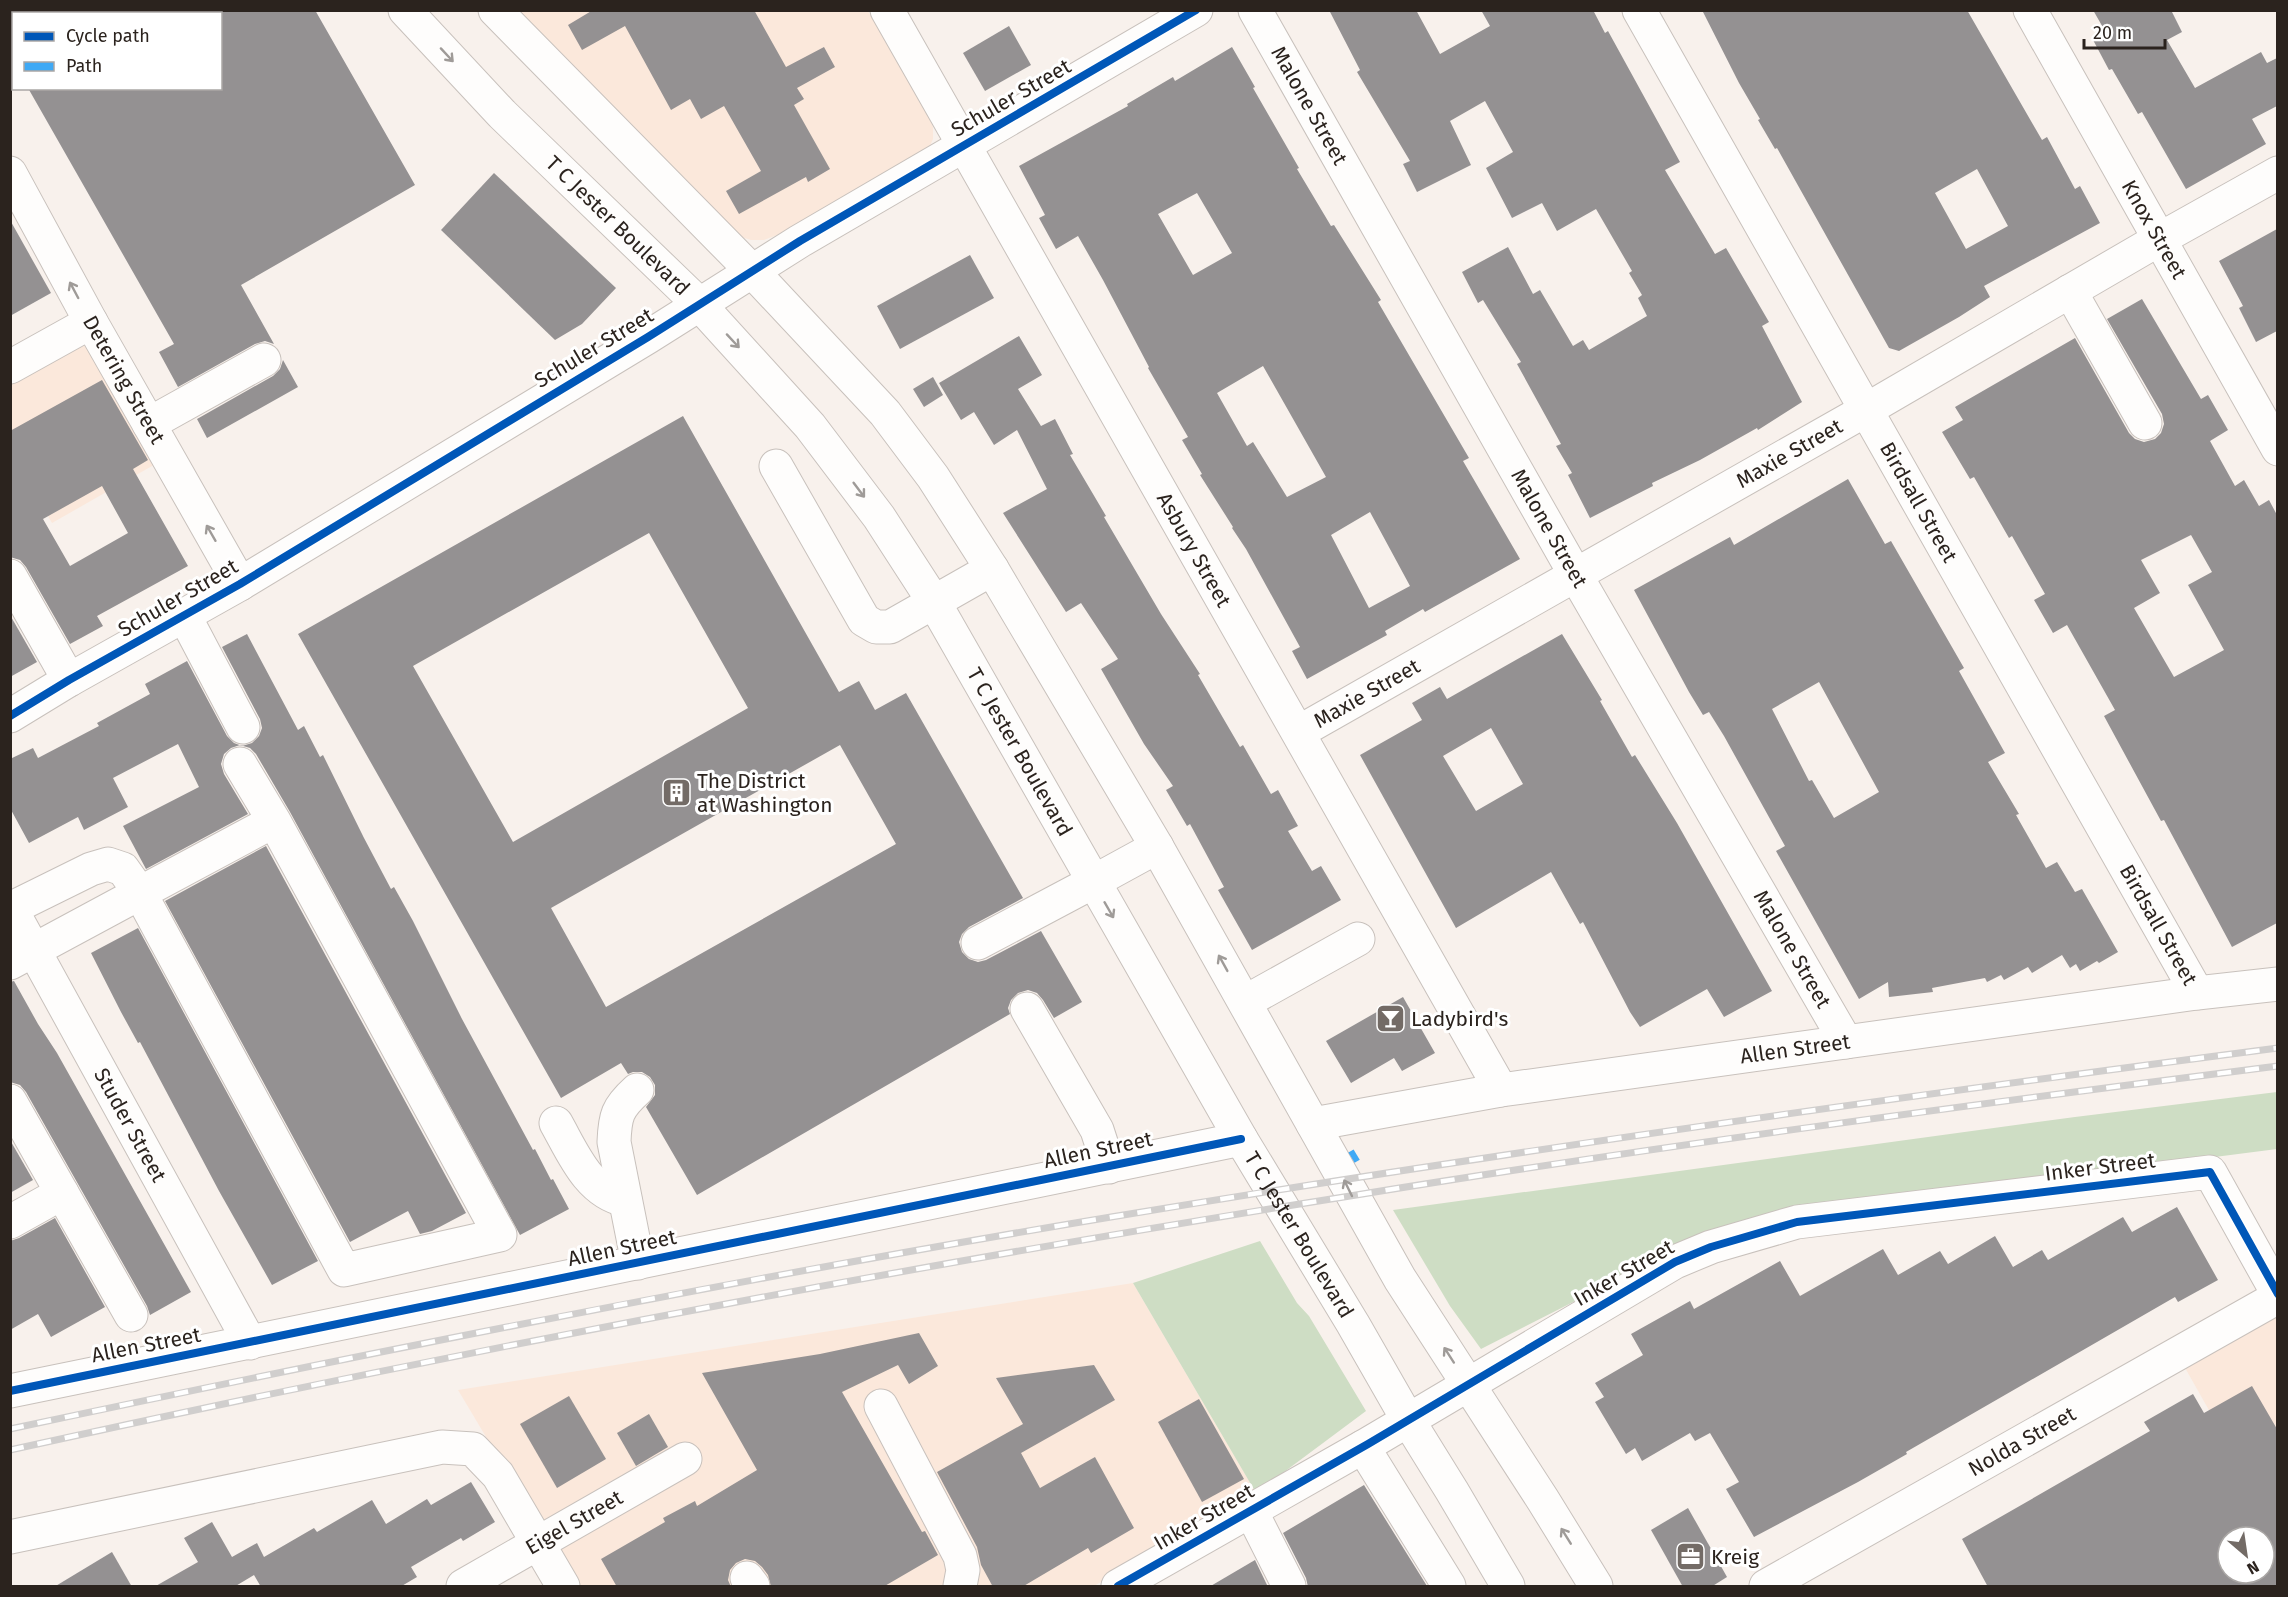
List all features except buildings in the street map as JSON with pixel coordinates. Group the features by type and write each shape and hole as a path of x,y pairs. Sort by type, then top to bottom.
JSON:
{"street":[{"path":"495,10 752,271 885,413 933,477 992,569 1157,847 1400,1280 1596,1587"},
{"name":"Asbury Street","path":"887,10 1501,1090"},
{"name":"Schuler Street","path":"10,716 69,680 240,584 800,241 1196,10"},
{"name":"Malone Street","path":"1255,10 1575,574 1846,1042"},
{"name":"Birdsall Street","path":"1640,10 2197,993"},
{"name":"Knox Street","path":"2030,10 2277,449"},
{"name":"T C Jester Boulevard","path":"407,11 501,114 699,304 810,426 879,517 934,602 1241,1139 1353,1323 1508,1587"},
{"name":"Detering Street","path":"10,173 91,322 240,584"},
{"name":"Maxie Street","path":"1299,732 1866,410 2277,173"},
{"path":"2070,291 2145,423"},
{"path":"10,367 91,322"},
{"path":"149,424 264,360"},
{"path":"776,466 864,620 876,627 890,627 992,569"},
{"path":"10,576 69,680"},
{"path":"184,615 243,727"},
{"path":"11,909 66,881 108,864 123,869 140,893 344,1270 500,1235 274,821 240,764"},
{"path":"22,957 274,821"},
{"path":"978,943 1157,847"},
{"path":"66,881 89,920"},
{"name":"Studer Street","path":"11,909 22,957 250,1343"},
{"path":"1245,1002 1358,939"},
{"name":"Allen Street","path":"1313,1124 1501,1090 2197,993 2277,984"},
{"path":"1027,1009 1097,1130 1109,1167"},
{"path":"637,1090 623,1102 614,1122 614,1142 638,1263"},
{"path":"10,1101 132,1315"},
{"path":"556,1123 590,1179 613,1197 625,1200"},
{"name":"Allen Street","path":"10,1391 1241,1139"},
{"name":"Inker Street","path":"1118,1587 1363,1447 1675,1262 1711,1247 1797,1222 2210,1172 2277,1296"},
{"path":"10,1222 62,1193"},
{"name":"Nolda Street","path":"1766,1587 2277,1296"},
{"path":"881,1406 960,1556 963,1570 960,1587"},
{"path":"10,1537 442,1447 473,1449 498,1475 563,1587"},
{"path":"1363,1447 1449,1587"},
{"name":"Eigel Street","path":"463,1587 685,1459"},
{"path":"1251,1511 1290,1587"}],"shaded area":[{"path":"513,11 868,11 928,114 933,127 933,139 929,148 777,235 764,240 751,240 738,236"},
{"path":"77,347 91,347 159,462 52,523 11,452 10,382"},
{"path":"1133,1283 1256,1493 1094,1586 575,1586 458,1390"},
{"path":"2275,1317 2278,1318 2277,1586 2112,1586 2216,1527 2216,1585 2276,1585 2276,1525 2220,1525 2261,1502 2184,1366"}],"green space":[{"path":"2277,1092 2277,1149 1801,1210 1701,1237 1481,1349 1450,1306 1393,1210 2075,1117"},
{"path":"1260,1241 1297,1303 1309,1316 1366,1411 1256,1493 1133,1283"}],"railway":[{"path":"10,1429 559,1317 973,1240 1694,1127 2278,1048"},
{"path":"10,1450 511,1345 846,1282 1182,1223 1697,1143 2278,1066"}],"marked path":[{"path":"1351,1151 1360,1166"}],"cycle path":[{"path":"10,716 69,680 240,584 648,337 800,241 1196,10"},
{"path":"10,1391 1241,1139"},
{"path":"1118,1586 1368,1444 1675,1262 1711,1247 1797,1222 2210,1172 2278,1294"}],"place":[{"name":"The District at Washington","path":"676,793"},
{"name":"Ladybird's","path":"1390,1019"},
{"name":"Kreig","path":"1690,1557"}]}
